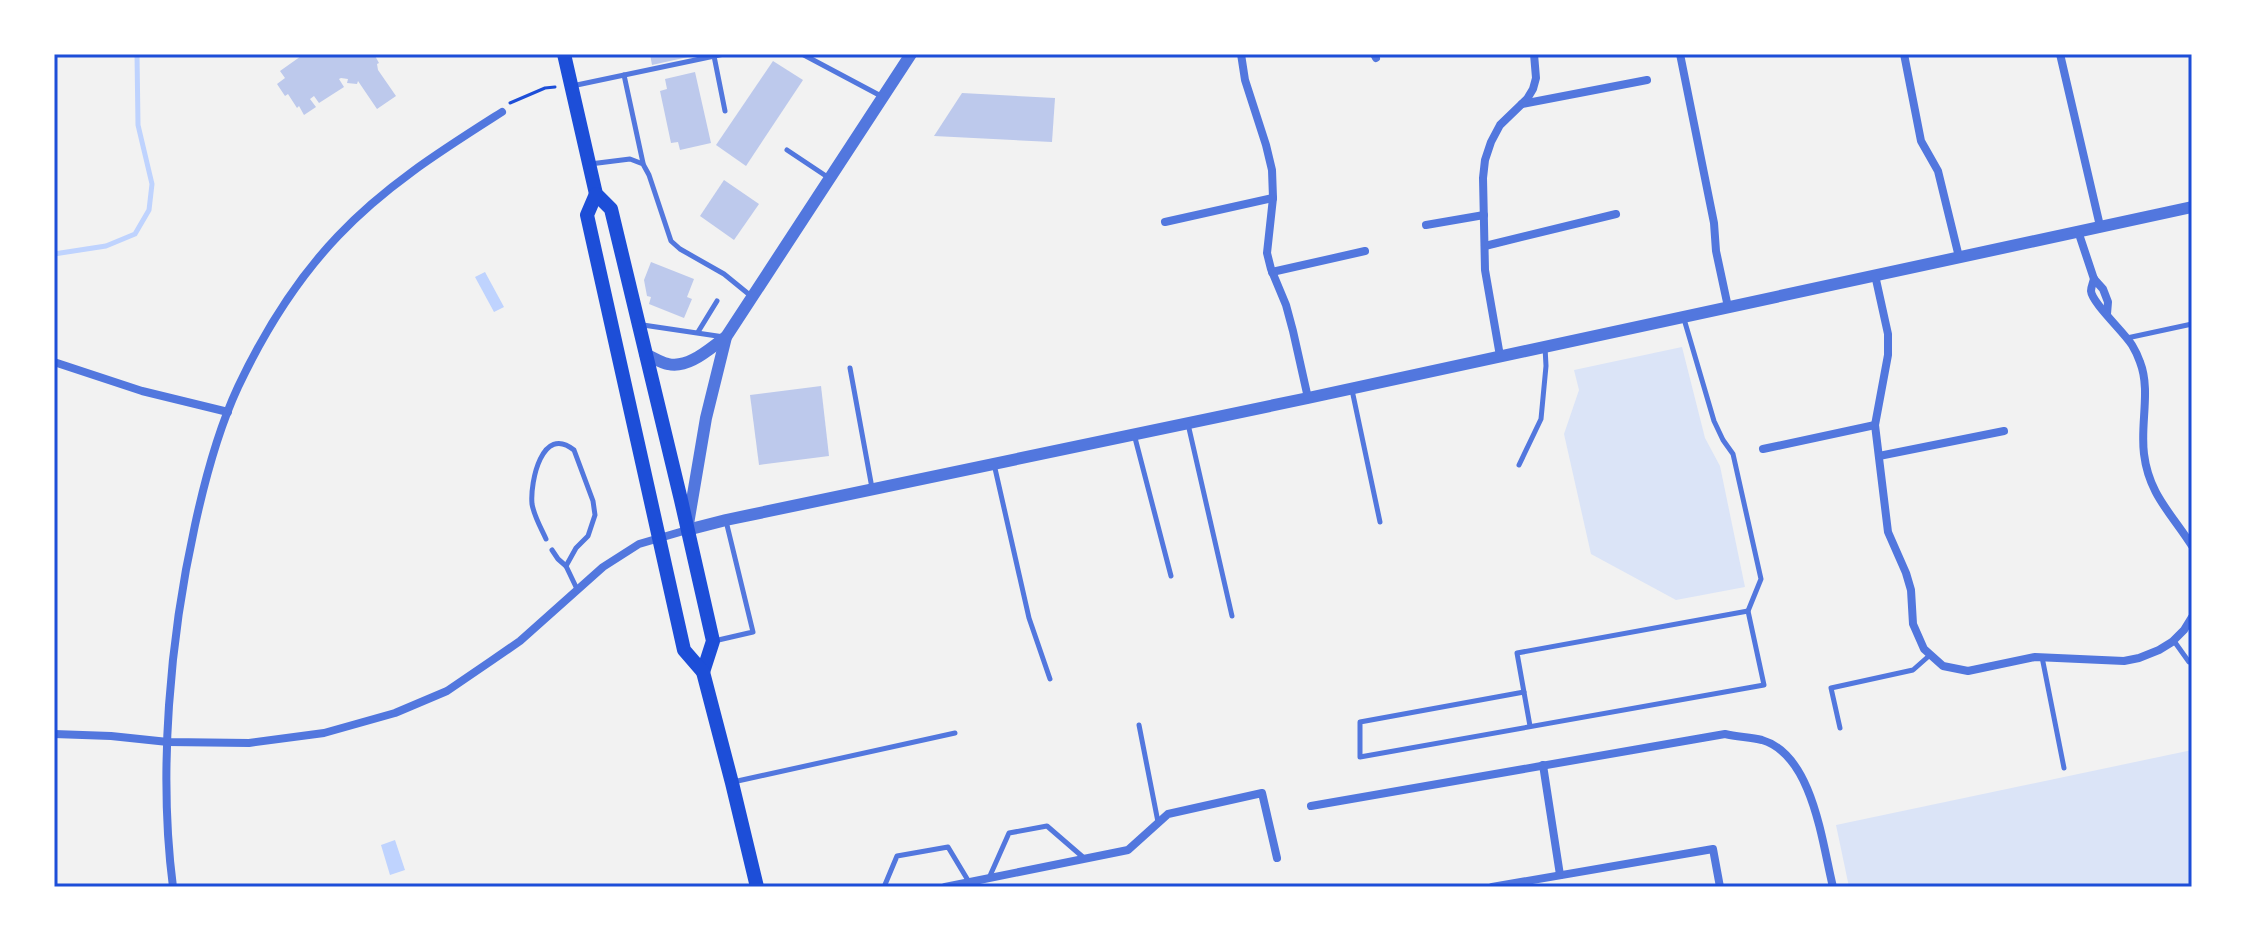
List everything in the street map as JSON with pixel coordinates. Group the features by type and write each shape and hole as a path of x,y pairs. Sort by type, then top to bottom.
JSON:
{"main road":[{"path":"564,54 596,194 611,209 713,641 703,672"},
{"path":"596,194 587,215 684,650 703,672 757,887"}],"street":[{"path":"687,530 706,418 726,337 911,54"},
{"path":"1241,54 1245,80 1272,170 1273,198 1267,253 1286,305 1308,398"},
{"path":"1500,356 1485,270 1484,169 1491,142 1500,125 1533,89 1536,78 1534,54"},
{"path":"1680,54 1728,307"},
{"path":"1904,54 1921,141 1938,171 1959,257"},
{"path":"2060,54 2100,226"},
{"path":"1521,104 1647,80"},
{"path":"173,887 168,819 172,675 189,554 202,493 237,389 283,304 339,235 408,174 502,112"},
{"path":"1165,222 1273,198"},
{"path":"54,734 212,744 287,739 348,727 395,713 447,691 520,641 603,567 639,544 659,537 726,520 2192,207"},
{"path":"1485,246 1616,214"},
{"path":"1426,225 1484,215"},
{"path":"2078,231 2094,279 2091,292 2097,305 2127,338 2142,365 2145,389 2142,427 2147,471 2157,496 2192,546"},
{"path":"1272,272 1365,251"},
{"path":"1875,275 1888,334 1888,355 1875,425 1888,532 1911,590 1913,624 1917,636 1935,661 1951,669 1968,671 2042,657 2124,661 2159,650 2173,641 2192,617"},
{"path":"645,354 670,365 684,364 726,337"},
{"path":"54,362 142,391 228,412"},
{"path":"1763,449 1875,425"},
{"path":"1879,456 2004,431"},
{"path":"1311,806 1725,734 1763,740 1787,755 1809,791 1833,887"},
{"path":"1543,765 1560,875"},
{"path":"945,887 1128,850 1168,814 1262,793 1277,858"},
{"path":"1492,887 1713,849 1720,887"}],"lane":[{"path":"571,87 724,54"},
{"path":"802,54 882,96"},
{"path":"714,56 725,111"},
{"path":"624,75 643,164 671,241 724,274 752,297"},
{"path":"787,150 829,178"},
{"path":"589,165 630,159 643,164"},
{"path":"698,332 717,301"},
{"path":"1524,692 1360,722 1360,757 1764,685 1748,611 1761,579 1733,454 1714,421 1684,316"},
{"path":"638,324 726,337"},
{"path":"2127,338 2192,324"},
{"path":"1519,465 1541,419 1545,346"},
{"path":"850,368 872,489"},
{"path":"1352,388 1380,522"},
{"path":"1188,423 1232,616"},
{"path":"1134,434 1171,576"},
{"path":"546,539 533,508 532,489 545,450 560,443 574,450 593,501 595,515 588,536 576,548 566,566"},
{"path":"994,463 1029,618 1050,679"},
{"path":"713,641 753,632 726,520"},
{"path":"552,550 566,566 578,590"},
{"path":"1530,726 1517,653 1748,611"},
{"path":"2173,641 2189,662 2192,661"},
{"path":"1840,728 1831,688 1913,670 1930,655"},
{"path":"2042,657 2064,768"},
{"path":"1139,725 1158,823"},
{"path":"732,783 955,733"},
{"path":"989,878 1009,833 1047,826 1084,859"},
{"path":"884,887 897,856 948,847 968,884"}],"path":[{"path":"502,112 511,102 545,88 571,87"}],"shaded area":[{"path":"1682,347 1705,438 1720,466 1745,587 1676,600 1591,554 1564,434 1579,390 1574,370"},
{"path":"2192,750 2192,887 1849,887 1836,825"}],"water":[{"path":"485,272 504,307 494,312 475,277"},
{"path":"395,840 405,870 390,875 381,845"}],"building":[{"path":"304,54 374,54 379,63 378,70 396,96 377,109 358,81 357,84 347,83 348,79 341,78 344,87 319,103 314,96 310,99 316,107 304,115 277,84 285,78 280,71"},
{"path":"650,54 696,54 697,55 652,65"},
{"path":"773,61 803,80 746,166 716,145"},
{"path":"695,72 711,143 680,150 678,142 671,143 660,91 667,89 665,79"},
{"path":"962,93 1055,98 1052,142 934,136"},
{"path":"724,180 759,204 734,240 700,216"},
{"path":"651,262 694,279 687,297 692,299 684,318 649,304 651,297 647,296 644,280"},
{"path":"821,386 829,456 759,465 750,395"}],"waterway":[{"path":"54,254 106,246 135,234 149,210 152,184 138,125 137,54"}]}
